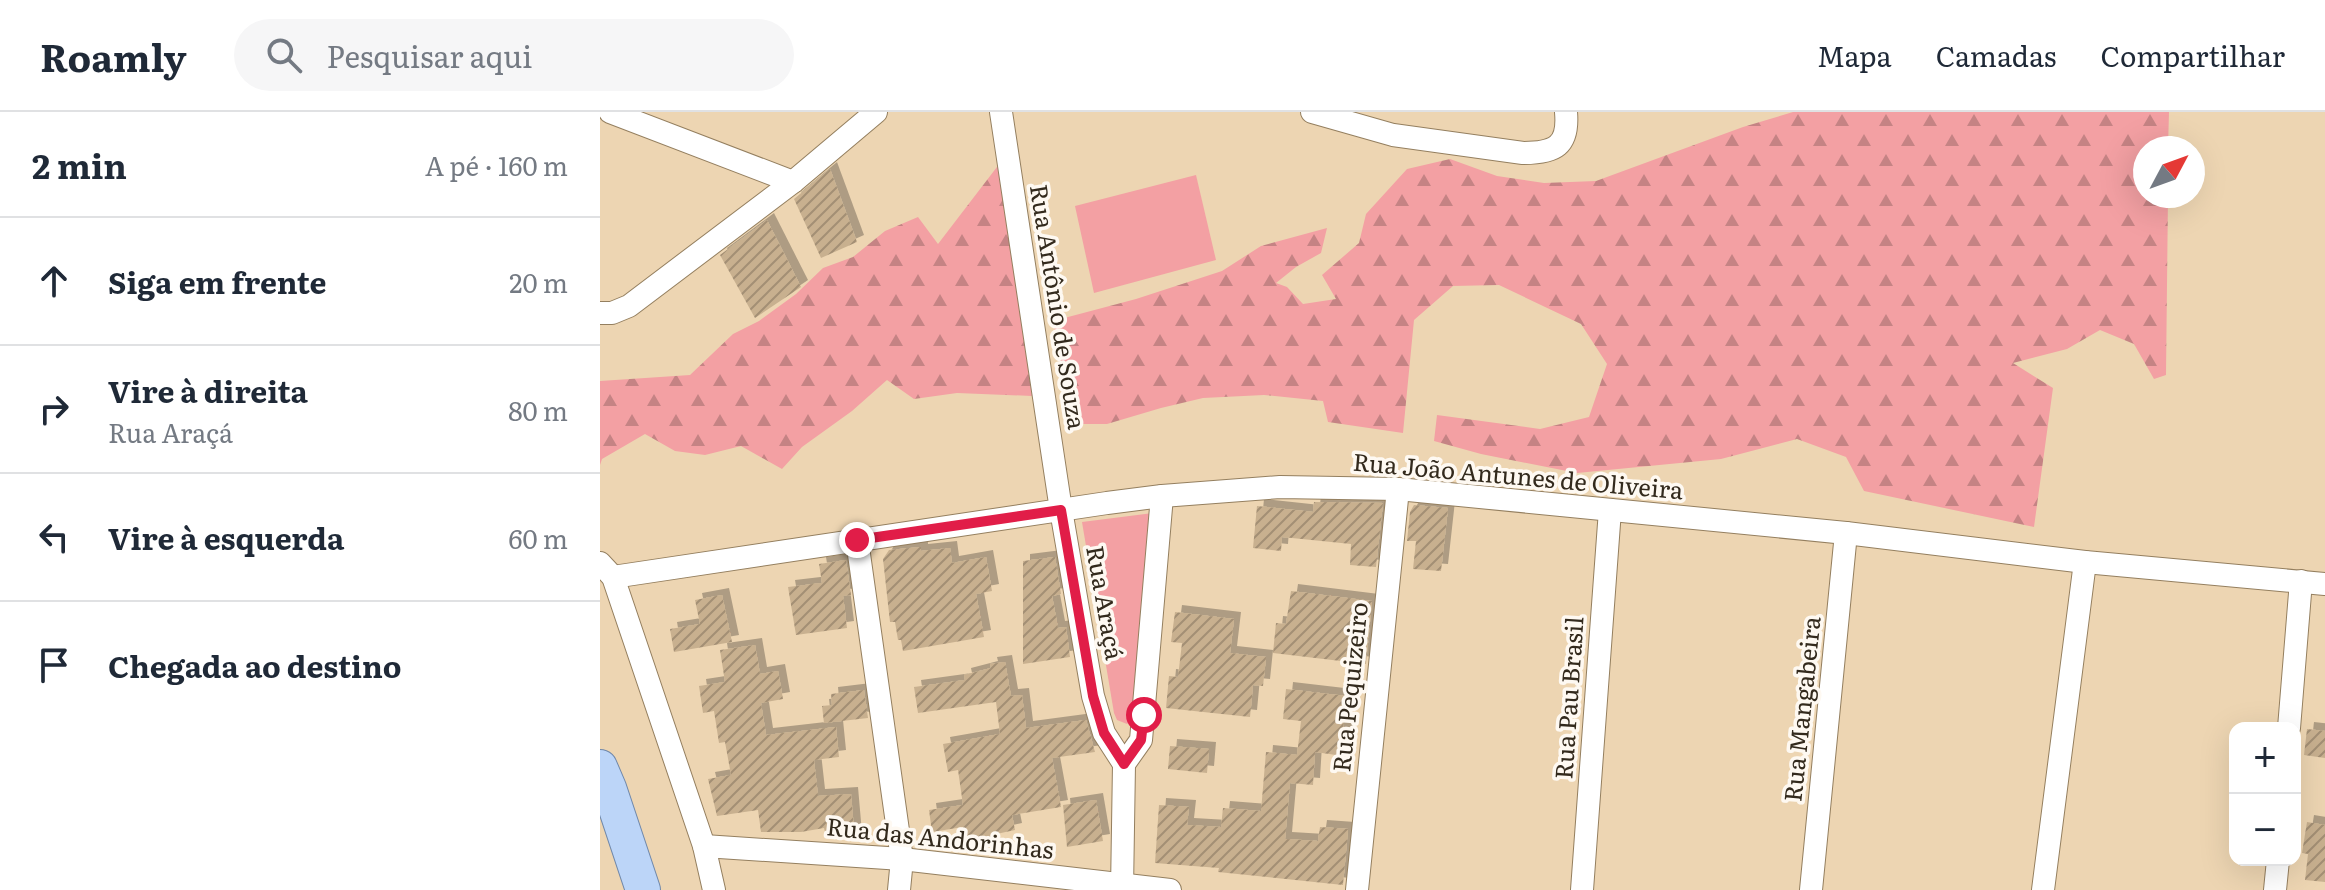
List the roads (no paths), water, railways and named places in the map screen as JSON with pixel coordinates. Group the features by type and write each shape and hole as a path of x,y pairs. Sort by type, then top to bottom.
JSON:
{"main road":[{"path":"600,767 643,890"}],"street":[{"path":"610,112 793,182"},
{"path":"600,313 612,313 629,306 793,182 876,112"},
{"name":"Rua Antônio de Souza","path":"1001,112 1061,510"},
{"path":"1312,112 1393,135 1523,153 1545,153 1557,147 1567,129 1566,112"},
{"name":"Rua João Antunes de Oliveira","path":"606,570 857,540 1162,496 1280,487 1398,489 1846,533 2085,562 2325,584"},
{"name":"Rua Pequizeiro","path":"1357,890 1398,489"},
{"path":"1122,888 1124,764 1141,740 1162,496"},
{"name":"Rua Araçá","path":"1061,510 1093,696 1104,733 1124,764"},
{"name":"Rua Pau Brasil","path":"1582,890 1610,510"},
{"name":"Rua Mangabeira","path":"1811,890 1846,533"},
{"path":"857,540 902,859 899,890"},
{"path":"2043,890 2085,562"},
{"path":"606,570 704,846 714,890"},
{"path":"2289,722 2301,581"},
{"name":"Rua das Andorinhas","path":"704,846 902,859 1122,888 1170,890"},
{"path":"2275,890 2277,866"}]}
